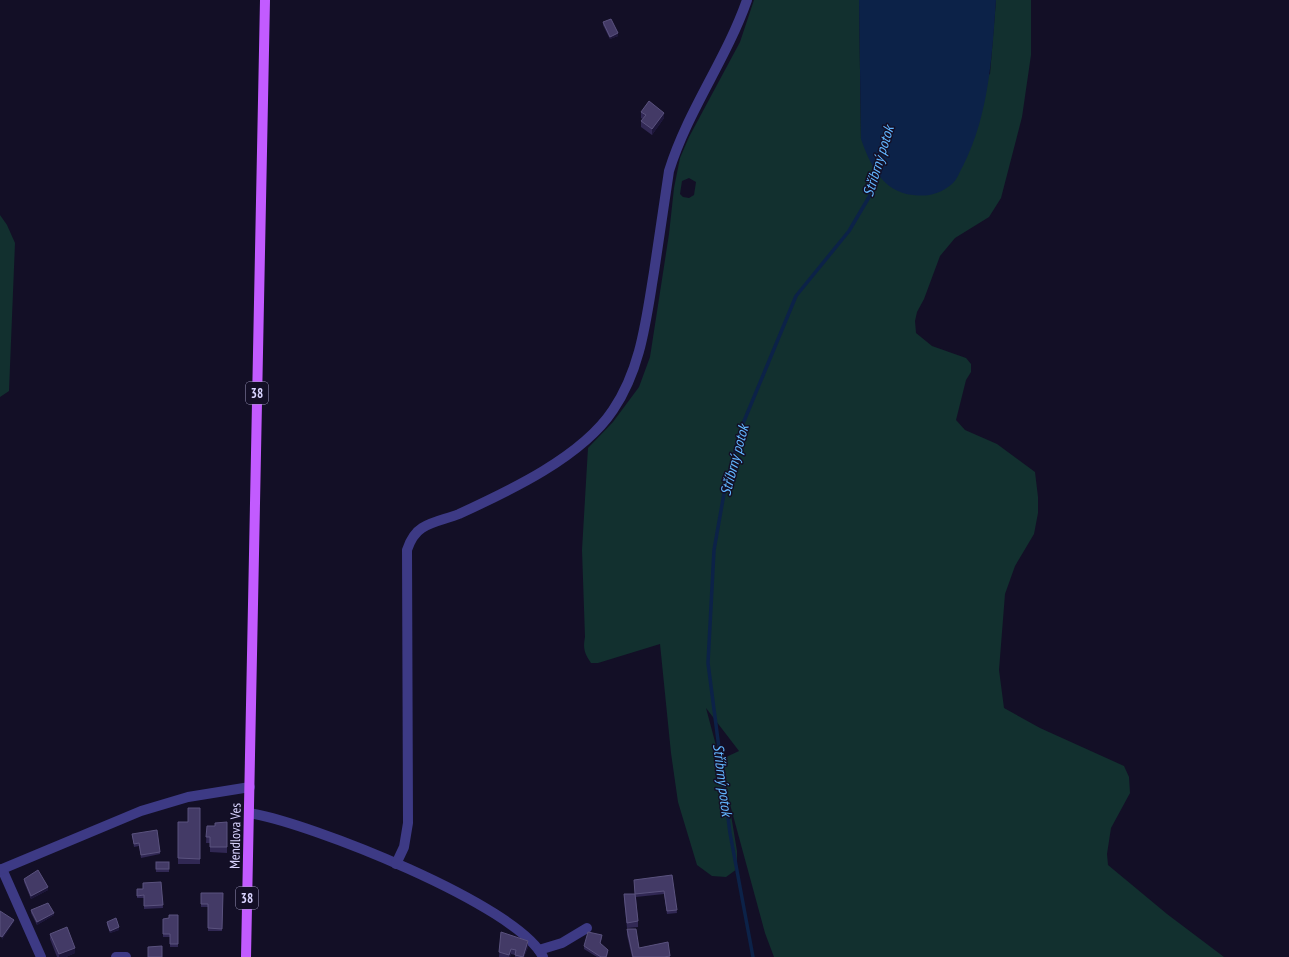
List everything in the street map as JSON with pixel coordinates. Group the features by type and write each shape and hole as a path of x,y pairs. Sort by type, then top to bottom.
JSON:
{"main road":[{"name":"38","path":"250,786 265,0"},
{"name":"Mendlova Ves","path":"246,957 250,786"}],"street":[{"path":"396,864 404,847 408,823 407,550 412,538 422,528 457,514 511,489 562,458 586,440 613,411 628,384 640,351 669,171 677,145 691,113 729,46 747,0"},
{"path":"41,957 1,869 141,811 188,797 250,786"},
{"path":"249,813 276,818 307,828 435,881 507,922 541,954 587,928"},
{"path":"116,957 126,957"}],"green space":[{"path":"754,0 859,0 861,139 990,74 996,0 1031,0 1031,55 1022,117 1001,198 989,217 955,238 940,256 924,299 917,312 915,321 916,333 932,346 966,358 971,364 971,372 966,380 956,420 965,430 997,444 1035,472 1038,513 1034,534 1015,566 1005,594 999,670 1004,708 1040,728 1124,766 1129,777 1130,793 1111,828 1107,854 1108,865 1167,914 1224,957 774,957 765,933 728,797 737,851 737,869 726,877 712,876 697,865 678,802 671,753 660,644 598,663 591,663 585,653 584,647 585,637 582,550 588,448 613,422 639,387 650,357 669,234 674,188 680,158 689,137 740,42","holes":["689,178 696,182 694,195 689,198 683,197 680,194 682,181","706,708 739,751 724,758 722,768"]},
{"path":"0,215 7,225 15,243 9,391 0,397"}],"water":[{"path":"859,0 996,0 991,64 979,126 972,147 957,178 952,184 938,192 918,196 902,193 885,183 873,167 861,139"}],"building":[{"path":"611,19 618,33 610,37 603,22"},
{"path":"649,101 664,113 652,129 641,121 646,115 641,112"},
{"path":"188,808 200,808 200,859 178,858 178,822 188,822"},
{"path":"227,822 227,847 210,847 210,837 206,837 207,826 215,826 215,823"},
{"path":"157,830 160,852 141,855 139,843 134,844 132,834"},
{"path":"156,862 169,862 169,869 156,869"},
{"path":"38,870 48,887 31,896 24,879"},
{"path":"672,875 677,910 667,911 664,891 635,894 634,880"},
{"path":"161,882 163,905 144,906 144,895 137,896 137,889 143,889 143,883"},
{"path":"201,893 223,893 222,929 208,928 208,904 201,904"},
{"path":"624,894 635,894 638,921 627,923"},
{"path":"48,903 54,913 37,922 31,910"},
{"path":"0,911 14,920 2,937 0,936"},
{"path":"169,915 178,915 178,944 170,944 170,934 163,934 163,919 169,918"},
{"path":"116,918 119,927 110,931 107,922"},
{"path":"67,927 75,948 59,954 50,934"},
{"path":"627,929 636,929 639,948 668,942 670,956 633,957"},
{"path":"501,932 528,941 523,957 515,955 516,950 511,949 509,955 499,952"},
{"path":"588,932 602,935 600,943 608,950 606,957 601,957 584,946"},
{"path":"162,946 162,957 148,957 148,947"}],"waterway":[{"name":"Stříbrný potok","path":"753,957 730,833 708,663 714,550 725,488 742,426 796,296 849,231 872,192 878,169"}]}
